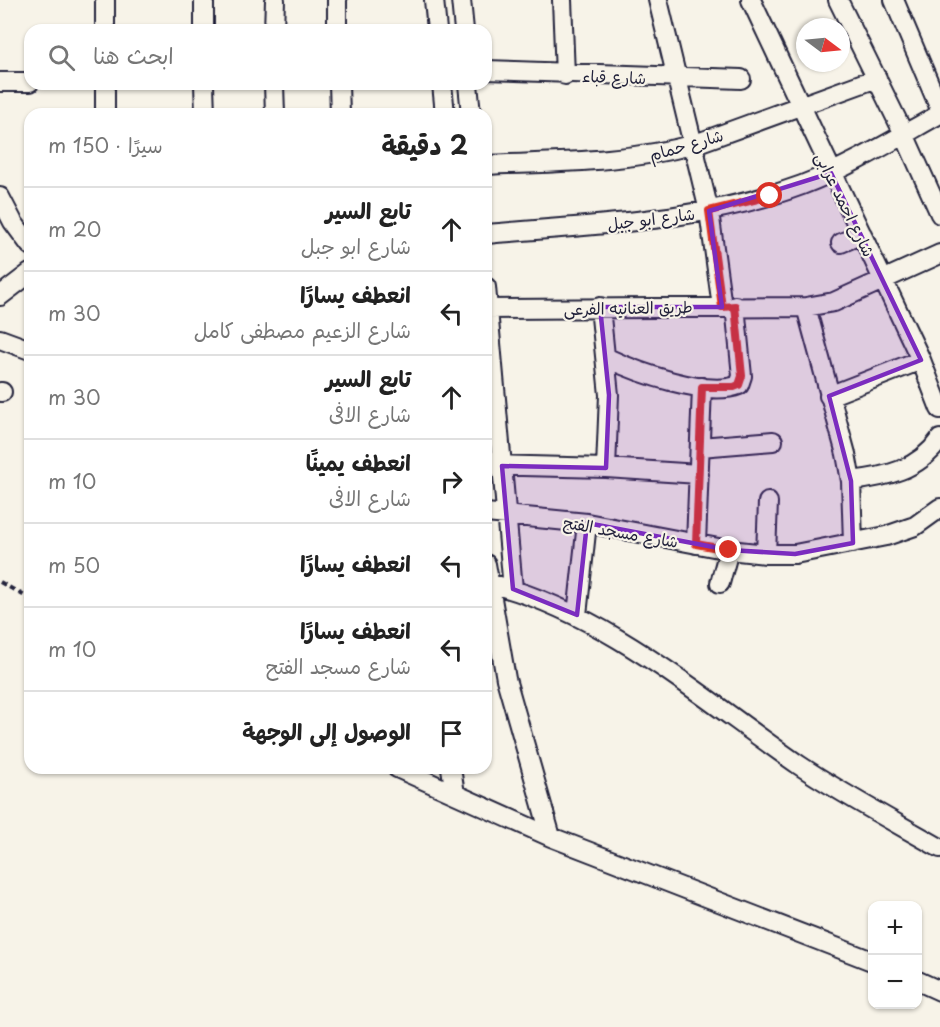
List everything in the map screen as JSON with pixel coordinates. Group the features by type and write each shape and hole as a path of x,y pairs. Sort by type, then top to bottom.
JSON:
{"street":[{"path":"105,0 105,24"},
{"path":"204,0 204,24"},
{"path":"274,0 274,24"},
{"path":"337,0 338,24"},
{"path":"434,0 436,24"},
{"path":"461,0 463,24"},
{"path":"562,0 565,75"},
{"path":"607,358 637,372 702,387 734,387 742,381 695,144 658,0"},
{"name":"شارع احمد عرابى","path":"751,0 921,360 940,408"},
{"path":"838,0 904,134 940,214"},
{"path":"894,0 940,109"},
{"name":"شارع قباء","path":"492,70 565,75 741,79"},
{"name":"شارع حمام","path":"492,165 618,159 695,144 877,78"},
{"path":"0,82 24,82"},
{"path":"105,90 105,108"},
{"path":"204,90 205,108"},
{"path":"274,90 275,108"},
{"path":"339,90 340,108"},
{"path":"443,90 444,108"},
{"path":"469,90 470,108"},
{"name":"شارع ابو جبل","path":"492,233 593,225 709,211 770,196 831,173 940,114"},
{"path":"0,197 6,225 24,240"},
{"path":"841,243 862,234"},
{"name":"طريق العنانيه الفرعى","path":"492,309 806,307 834,302 940,254"},
{"path":"0,296 24,278"},
{"path":"600,307 607,358 609,432 606,468"},
{"path":"806,307 851,481 853,543"},
{"path":"0,339 24,348"},
{"path":"829,396 921,360"},
{"path":"696,544 702,387"},
{"path":"492,421 494,466 507,513 513,589"},
{"path":"851,481 878,478 899,472 918,461 940,439"},
{"path":"700,447 773,441"},
{"path":"494,466 606,468 699,474"},
{"path":"766,555 768,502"},
{"name":"شارع مسجد الفتح","path":"492,513 587,523 766,555 795,554 886,536 915,526 940,508"},
{"path":"577,615 587,523"},
{"path":"720,583 729,550"},
{"path":"492,584 513,589 577,615 624,643 802,766 940,848"},
{"path":"492,604 506,679 551,837"},
{"path":"411,774 551,837 868,959"},
{"path":"452,774 455,794"},
{"path":"922,983 940,991"}],"path":[{"path":"0,582 24,596"}],"highlighted area":[{"path":"831,173 921,360 829,396 851,481 853,543 795,554 729,550 587,523 577,615 513,589 502,466 606,468 609,395 600,307 722,307 709,211"}],"route":[{"path":"729,550 696,544 702,387 734,387 742,381 735,306 722,307 709,211 770,196"}]}
